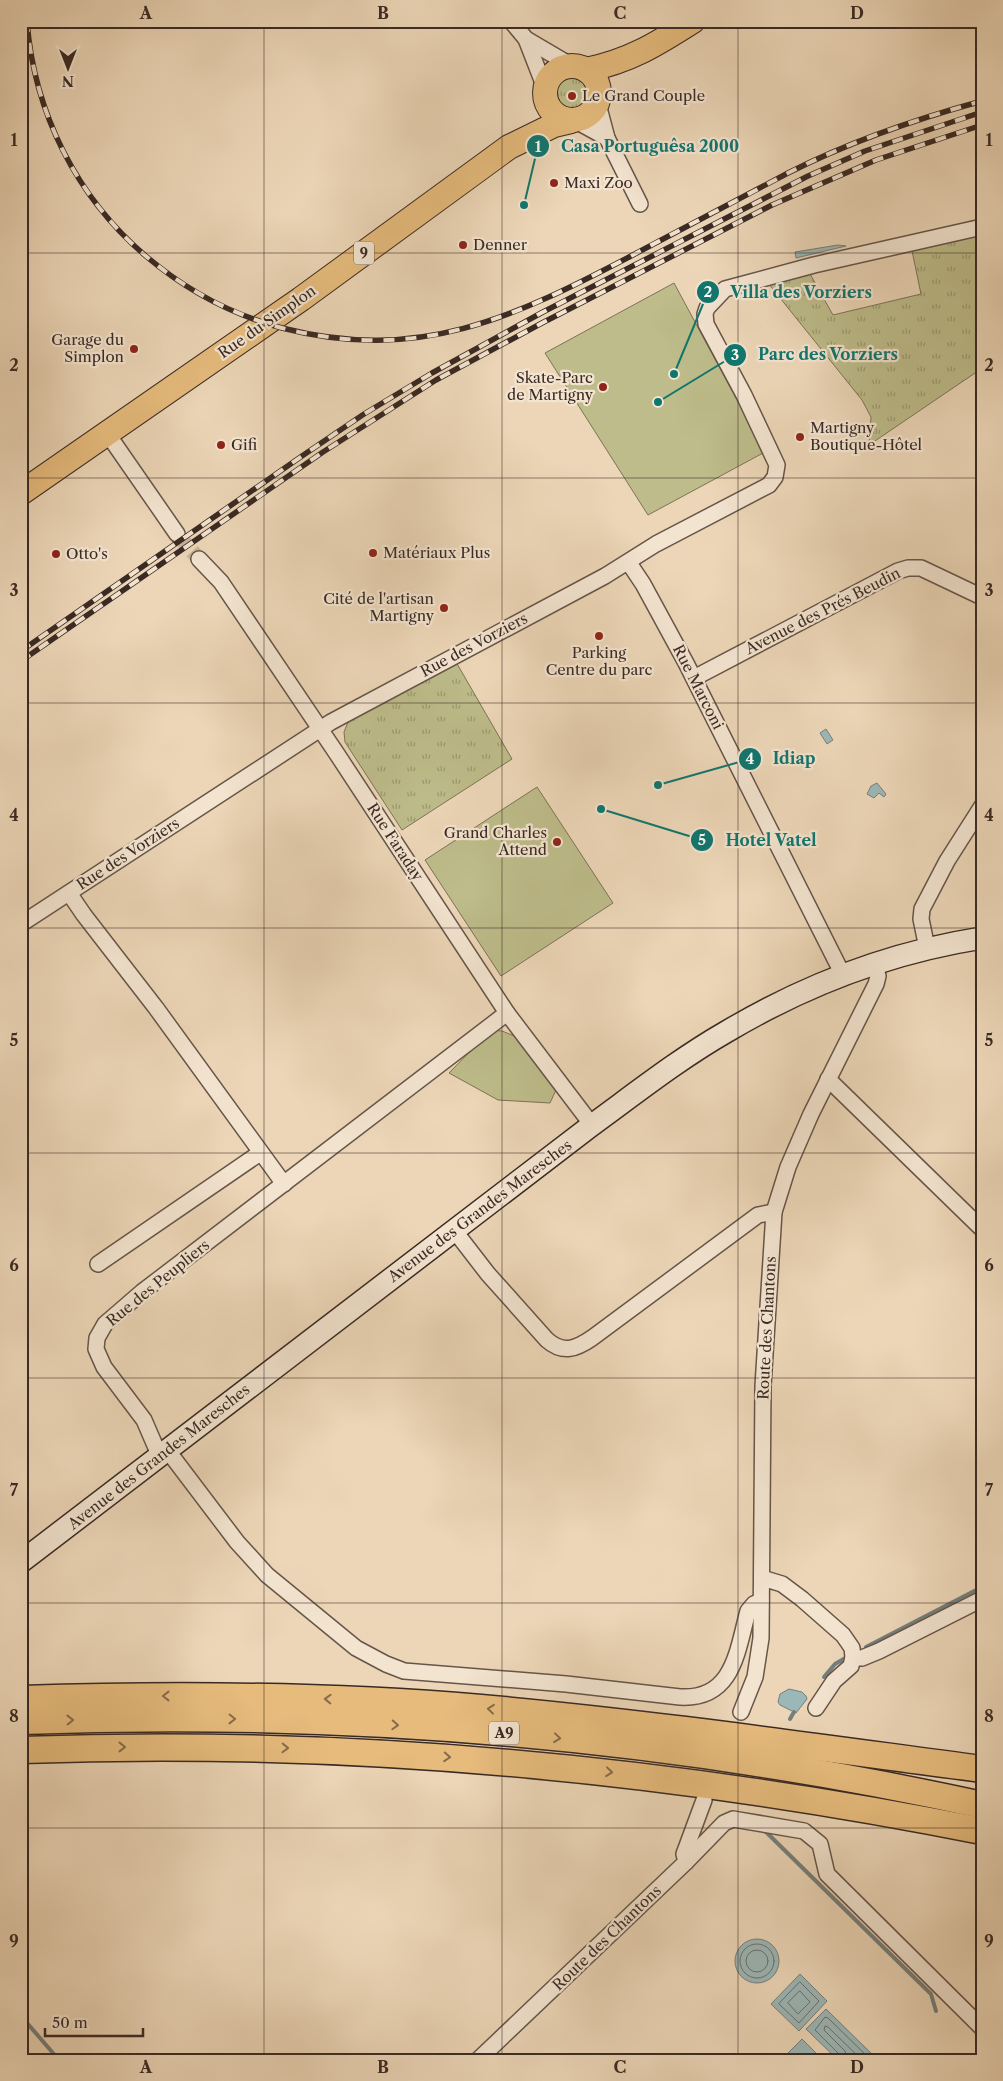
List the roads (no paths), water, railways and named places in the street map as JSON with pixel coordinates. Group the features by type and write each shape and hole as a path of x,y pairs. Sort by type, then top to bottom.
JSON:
{"highway":[{"name":"A9","path":"21,1699 151,1696 330,1699 480,1708 661,1727 857,1759 982,1783"},
{"name":"A9","path":"21,1721 139,1718 282,1720 411,1726 543,1736 762,1764 884,1785 982,1805"},
{"path":"661,1727 982,1769"},
{"path":"21,1750 190,1747 366,1752 556,1766 672,1779 762,1792 982,1831"},
{"path":"762,1792 886,1820 982,1846"}],"main road":[{"name":"9","path":"574,121 588,115 616,78 647,50 693,21"},
{"name":"9","path":"545,93 548,81 554,73 564,67 579,68 608,65 647,50"},
{"path":"579,68 597,83 598,102"},
{"path":"545,93 553,113 560,118 574,121"},
{"name":"Rue du Simplon","path":"509,147 532,120 545,93"},
{"name":"Rue du Simplon","path":"21,493 301,299 509,147 554,125 574,121"},
{"name":"Avenue des Grandes Maresches","path":"21,1562 592,1125 724,1032 790,997 844,975 927,948 982,938"}],"street":[{"path":"512,21 526,39 545,93"},
{"path":"526,39 579,68"},
{"path":"598,102 607,138 640,204"},
{"path":"574,121 607,138"},
{"name":"Rue des Vorziers","path":"21,924 359,706 629,563 656,544 769,484 776,477 777,465 706,324 705,314 707,308 725,289 814,265 982,227"},
{"path":"107,434 177,534"},
{"name":"Rue Faraday","path":"199,559 221,582 507,1013 592,1125"},
{"name":"Rue Marconi","path":"629,563 644,584 694,678 844,975"},
{"name":"Avenue des Prés Beudin","path":"694,678 898,571 908,568 921,568 982,597"},
{"path":"927,948 921,919 922,909 947,861 982,806"},
{"path":"69,892 84,915 156,1008 284,1184"},
{"name":"Route des Chantons","path":"741,1712 752,1688 759,1656 762,1626 764,1378 774,1212 788,1167 828,1079 876,984 878,976 875,964"},
{"name":"Rue des Peupliers","path":"507,1013 109,1318 100,1331 96,1343 97,1355 144,1420 164,1454 267,1575 356,1648 404,1671 696,1697 716,1690 725,1679 734,1659 748,1611 754,1604 761,1601"},
{"path":"828,1079 982,1229"},
{"path":"98,1264 260,1153"},
{"path":"454,1230 488,1274 547,1340 559,1348 570,1349 581,1346 758,1215 774,1212"},
{"path":"762,1578 776,1581 788,1588 831,1623 851,1644 853,1658 851,1666 834,1681 816,1708"},
{"path":"853,1658 862,1658 879,1651 982,1599"},
{"path":"686,1862 684,1854 704,1800"},
{"name":"Route des Chantons","path":"478,2060 686,1862 724,1823 733,1819 804,1831 820,1844 827,1874 982,2028"}],"water":[{"path":"838,245 846,246 796,258 795,252"},
{"path":"826,729 833,740 827,744 820,733"},
{"path":"877,783 886,794 884,797 879,793 874,798 867,794 871,786"},
{"path":"789,1689 802,1692 807,1699 796,1713 780,1705 778,1702 780,1694"},
{"path":"761,1939 773,1945 778,1952 778,1970 773,1977 766,1982 753,1983 745,1980 738,1973 735,1957 738,1949 745,1942"},
{"path":"800,1974 827,2001 799,2031 771,2004"},
{"path":"826,2009 878,2060 838,2060 806,2029"},
{"path":"802,2039 823,2060 782,2059"}],"waterway":[{"path":"866,1647 982,1587"},
{"path":"824,1677 835,1664 847,1657"},
{"path":"790,1719 794,1712"},
{"path":"764,1830 931,1994 936,2011"},
{"path":"21,2016 59,2060"}],"tunnel":[{"path":"177,534 199,559"}],"railway":[{"path":"27,21 31,55 39,88 63,151 80,181 122,234 162,269 194,291 228,309 282,328 331,337 378,340 422,337 464,328 505,315 588,278 788,173 835,151 932,115 982,101"},
{"path":"21,651 364,414 432,373 543,312 808,176 865,151 982,112"},
{"path":"21,661 323,452 436,380 542,323 772,205 876,160 982,125"}],"place":[{"name":"Le Grand Couple","path":"572,96"},
{"name":"Maxi Zoo","path":"554,183"},
{"name":"Casa Portuguêsa 2000","path":"524,205"},
{"name":"Denner","path":"463,245"},
{"name":"Garage du Simplon","path":"134,349"},
{"name":"Villa des Vorziers","path":"674,374"},
{"name":"Skate-Parc de Martigny","path":"603,387"},
{"name":"Parc des Vorziers","path":"658,402"},
{"name":"Martigny Boutique-Hôtel","path":"800,437"},
{"name":"Gifi","path":"221,445"},
{"name":"Matériaux Plus","path":"373,553"},
{"name":"Otto's","path":"56,554"},
{"name":"Cité de l'artisan Martigny","path":"444,608"},
{"name":"Parking Centre du parc","path":"599,636"},
{"name":"Idiap","path":"658,785"},
{"name":"Hotel Vatel","path":"601,809"},
{"name":"Grand Charles Attend","path":"557,842"}]}
